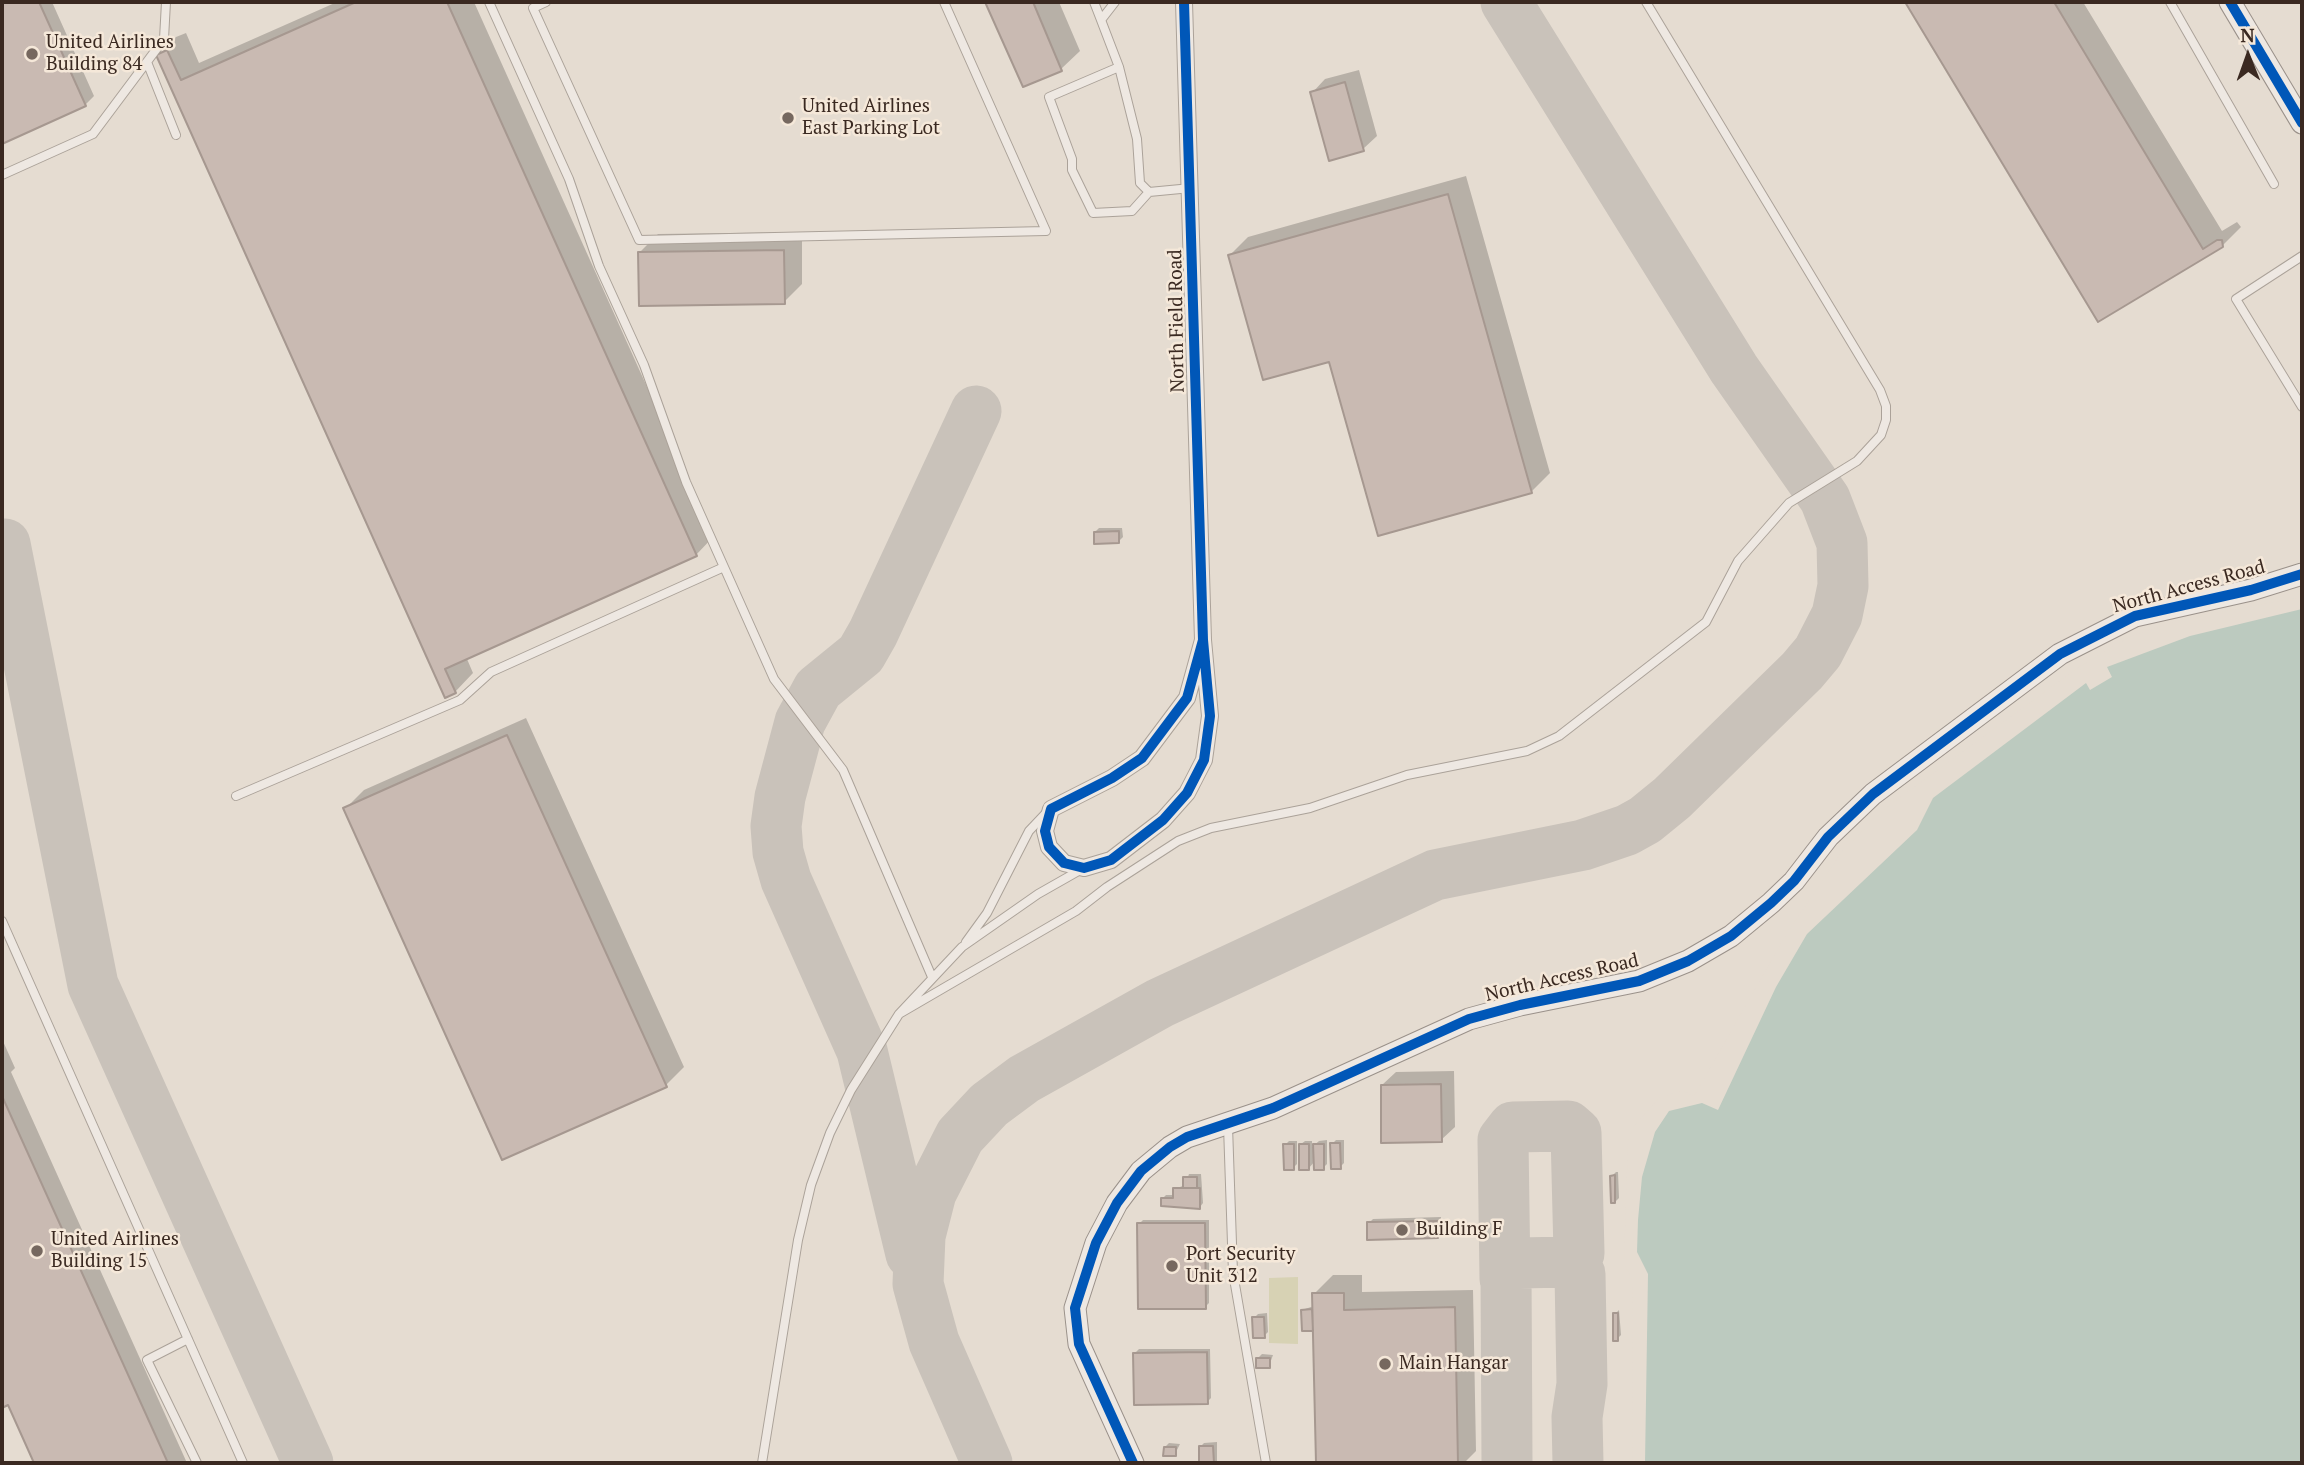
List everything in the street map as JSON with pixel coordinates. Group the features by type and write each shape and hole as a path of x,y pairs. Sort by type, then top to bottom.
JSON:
{"street":[{"name":"North Field Road","path":"1084,868 1111,860 1163,820 1187,793 1204,760 1210,716 1203,640 1184,2"},
{"path":"2230,2 2302,124"},
{"name":"North Access Road","path":"1133,1463 1079,1344 1075,1308 1079,1289 1106,1223 1141,1171 1187,1137 1273,1108 1469,1019 1520,1005 1639,981 1688,961 1731,936 1771,902 1794,881 1828,837 1873,794 2060,653 2135,616 2251,590 2302,574"},
{"name":"North Field Road","path":"1051,809 1112,778 1142,758 1187,698 1203,640"},
{"path":"1051,809 1045,831 1049,848 1064,863 1084,868"}],"lane":[{"path":"2,175 93,134 164,39 166,2"},
{"path":"489,2 569,178 599,266 644,365 686,482 774,679 843,770 932,977"},
{"path":"546,2 533,8 639,240 1046,231 944,2"},
{"path":"1094,2 1119,67 1137,139 1140,183 1149,192"},
{"path":"1101,20 1115,2"},
{"path":"899,1014 1076,911 1107,887 1178,841 1211,828 1310,808 1407,775 1527,751 1559,737 1706,622 1738,561 1789,503 1857,461 1881,435 1886,406 1880,390 1646,2"},
{"path":"2170,2 2274,184"},
{"path":"147,62 176,135"},
{"path":"1119,67 1049,97 1072,159 1072,170 1093,213 1132,211 1149,192 1191,188"},
{"path":"2302,256 2236,299 2302,407"},
{"path":"236,796 460,700 491,673 724,567"},
{"path":"762,1463 793,1266 811,1185 830,1133 851,1090 899,1014 962,947 987,913 1029,831 1038,818 1051,809"},
{"path":"962,947 1038,894 1084,868"},
{"path":"2,921 243,1463"},
{"path":"1228,1125 1233,1273 1266,1463"},
{"path":"188,1339 147,1360 197,1463"}],"shaded area":[{"path":"2302,601 2302,1463 1636,1463 1631,1141 1662,1100 1696,1100 1845,852 2101,659"},
{"path":"1298,1277 1298,1344 1269,1343 1269,1278"}],"pier":[{"path":"2302,597 2302,609 2190,636 2107,667 2112,677 2090,690 2086,683 1933,798 1917,830 1807,934 1776,987 1718,1110 1702,1103 1669,1111 1655,1132 1642,1177 1637,1252 1648,1274 1645,1463 1632,1463 1633,1282 1624,1263 1628,1140 1634,1126 1660,1097 1683,1091 1694,1096 1784,938 1843,850 1887,807 2079,667 2131,636 2182,619"}],"building":[{"name":"United Airlines Building 84","path":"2,2 39,2 86,106 2,144"},
{"path":"356,2 447,2 697,556 445,669 456,693 445,698 156,55 167,50 181,80"},
{"path":"985,2 1033,2 1062,71 1023,87"},
{"path":"1905,2 2054,2 2203,249 2217,240 2222,240 2223,247 2098,322"},
{"path":"1345,82 1364,151 1329,161 1310,92"},
{"path":"1448,194 1532,493 1378,536 1329,362 1263,380 1228,255"},
{"path":"784,250 785,304 639,306 638,252"},
{"path":"1119,531 1119,543 1094,544 1094,532"},
{"path":"507,735 667,1087 502,1160 343,808"},
{"path":"1441,1084 1442,1142 1381,1143 1381,1085"},
{"name":"United Airlines Building 15","path":"2,1096 168,1463 34,1463 8,1405 2,1408"},
{"path":"1330,1143 1340,1143 1341,1169 1331,1169"},
{"path":"1283,1144 1294,1144 1294,1170 1284,1170"},
{"path":"1299,1144 1309,1144 1309,1170 1299,1170"},
{"path":"1313,1144 1324,1144 1324,1170 1314,1170"},
{"path":"1615,1175 1615,1203 1611,1203 1610,1176"},
{"path":"1183,1177 1197,1177 1197,1188 1183,1188"},
{"path":"1173,1188 1200,1188 1200,1209 1161,1206 1161,1198 1173,1198"},
{"name":"Building F","path":"1438,1221 1438,1238 1367,1240 1367,1222"},
{"name":"Port Security Unit 312","path":"1137,1223 1205,1223 1206,1309 1138,1309"},
{"name":"Main Hangar","path":"1312,1293 1344,1293 1344,1310 1455,1307 1458,1463 1316,1463"},
{"path":"1312,1309 1313,1331 1302,1331 1301,1310"},
{"path":"1613,1313 1618,1313 1618,1341 1613,1341"},
{"path":"1252,1317 1264,1317 1265,1338 1253,1338"},
{"path":"1207,1352 1208,1404 1134,1405 1133,1353"},
{"path":"1256,1358 1270,1358 1270,1368 1256,1368"},
{"path":"1199,1446 1213,1446 1214,1463 1199,1463"},
{"path":"1164,1447 1176,1447 1176,1456 1163,1456"}],"taxiway":[{"path":"987,1463 934,1342 918,1284 920,1236 931,1193 960,1136 989,1105 1024,1079 1160,1003 1435,875 1583,845 1627,830 1645,820 1672,798 1802,671 1818,652 1837,615 1843,586 1842,543 1825,499 1734,369 1506,2"},
{"path":"911,1254 862,1051 786,880 778,852 776,826 780,797 800,722 818,689 861,654 873,633 976,411"},
{"path":"5,544 93,985 308,1463"},
{"path":"1505,1279 1503,1140 1513,1127 1568,1126 1576,1133 1579,1253 1568,1262"},
{"path":"1507,1463 1506,1272 1519,1263 1568,1262 1575,1265 1580,1274 1582,1384 1577,1417 1578,1463"}],"cycle path":[{"path":"1184,2 1203,640 1210,716 1204,760 1187,793 1163,820 1111,860 1084,868 1064,863 1049,847 1045,831 1051,809 1112,778 1142,758 1187,698 1203,640"},
{"path":"2230,2 2302,123"},
{"path":"1133,1463 1079,1344 1075,1308 1096,1243 1117,1203 1141,1171 1170,1147 1187,1137 1273,1108 1469,1019 1520,1005 1639,981 1688,961 1731,936 1771,903 1794,881 1828,837 1873,794 2060,654 2135,616 2251,590 2302,574"}],"place":[{"name":"United Airlines Building 84","path":"32,54"},
{"name":"United Airlines East Parking Lot","path":"788,118"},
{"name":"Building F","path":"1402,1230"},
{"name":"United Airlines Building 15","path":"37,1251"},
{"name":"Port Security Unit 312","path":"1172,1266"},
{"name":"Main Hangar","path":"1385,1364"}]}
